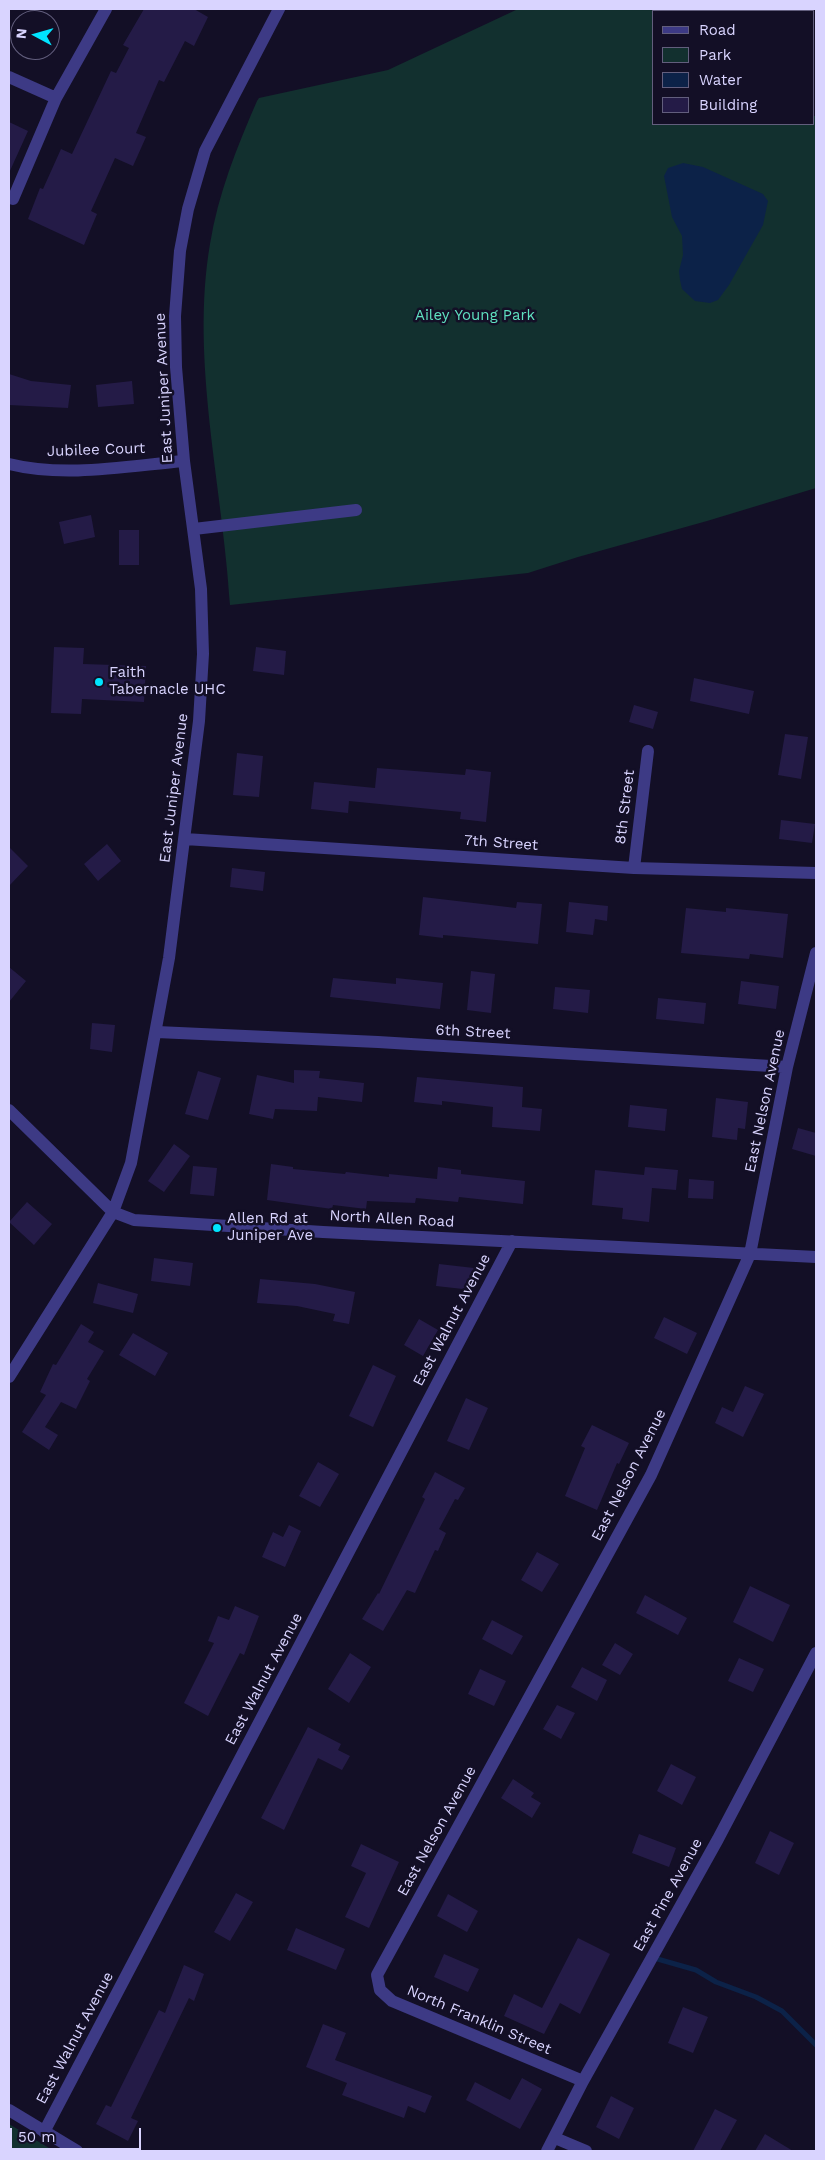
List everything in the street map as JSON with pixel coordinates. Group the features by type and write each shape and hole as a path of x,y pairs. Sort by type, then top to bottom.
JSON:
{"street":[{"path":"13,199 56,98 106,9"},
{"name":"East Juniper Avenue","path":"9,1377 113,1212 131,1163 157,1032 199,721 203,654 201,589 184,461 176,367 175,316 180,251 188,210 205,151 279,9"},
{"path":"9,77 56,98"},
{"name":"Jubilee Court","path":"9,464 41,469 86,470 184,461"},
{"path":"194,528 356,510"},
{"name":"8th Street","path":"634,868 648,751"},
{"name":"7th Street","path":"184,839 634,868 816,873"},
{"name":"East Nelson Avenue","path":"377,1975 651,1474 750,1254 787,1067 816,953"},
{"name":"6th Street","path":"157,1032 388,1043 787,1067"},
{"name":"North Allen Road","path":"9,1110 113,1212 134,1220 816,1257"},
{"name":"East Walnut Avenue","path":"44,2132 512,1241"},
{"name":"East Pine Avenue","path":"547,2151 583,2081 718,1839 816,1653"},
{"name":"North Franklin Street","path":"377,1975 380,1990 392,2001 583,2081"},
{"path":"9,2110 77,2151"},
{"path":"555,2138 586,2151"}],"green space":[{"name":"Ailey Young Park","path":"518,9 671,9 678,10 652,10 652,125 815,125 816,116 816,488 528,573 230,605 210,424 204,333 205,288 210,244 223,189 235,153 259,98 388,70"},
{"path":"9,2124 54,2151 9,2151"}],"water":[{"path":"683,163 703,167 763,194 768,201 763,225 729,285 718,300 710,303 695,301 682,289 680,280 679,271 683,255 682,236 672,217 664,176 668,168"}],"building":[{"path":"144,9 194,9 208,17 194,46 185,41 164,82 159,80 136,133 146,137 133,166 115,158 91,211 97,214 84,245 28,219 40,188 43,189 61,149 72,154 111,71 116,73 129,48 123,45"},
{"path":"9,122 28,131 9,173"},
{"path":"9,374 31,381 71,385 68,408 9,405"},
{"path":"132,381 134,404 98,407 96,385"},
{"path":"91,515 95,537 64,544 59,522"},
{"path":"119,530 139,530 139,565 119,565"},
{"name":"Faith Tabernacle UHC","path":"54,647 84,648 83,664 146,666 144,702 82,699 81,714 51,713"},
{"path":"256,647 286,651 284,675 253,671"},
{"path":"694,678 754,691 749,714 690,701"},
{"path":"634,705 658,712 653,729 629,722"},
{"path":"785,734 808,737 801,779 778,775"},
{"path":"237,753 263,756 259,797 233,795"},
{"path":"377,768 465,775 466,769 491,772 486,822 460,819 461,812 349,801 348,813 311,809 314,782 375,788"},
{"path":"781,820 815,824 812,843 779,839"},
{"path":"107,844 121,861 98,881 84,864"},
{"path":"9,847 28,866 9,886"},
{"path":"232,868 265,872 263,891 230,887"},
{"path":"423,897 516,908 517,902 542,904 538,944 443,935 443,938 419,935"},
{"path":"569,902 608,906 607,921 595,919 593,935 566,932"},
{"path":"686,908 726,912 726,908 788,914 783,958 750,954 749,959 681,953"},
{"path":"9,967 26,981 9,1002"},
{"path":"471,971 495,974 491,1013 467,1010"},
{"path":"333,978 396,984 396,978 443,983 440,1009 330,997"},
{"path":"741,981 779,986 776,1009 738,1004"},
{"path":"555,987 590,990 588,1013 553,1009"},
{"path":"658,998 706,1003 704,1024 656,1019"},
{"path":"92,1023 115,1025 112,1052 90,1049"},
{"path":"294,1070 320,1071 319,1078 364,1083 362,1102 318,1097 317,1111 275,1109 273,1119 249,1114 257,1075 294,1083"},
{"path":"198,1071 221,1078 208,1120 185,1114"},
{"path":"417,1077 523,1087 522,1107 542,1109 540,1131 492,1127 493,1107 442,1101 442,1105 414,1102"},
{"path":"716,1098 748,1102 745,1129 738,1128 737,1140 712,1137"},
{"path":"630,1105 667,1109 665,1131 628,1127"},
{"path":"798,1128 816,1133 816,1156 792,1149"},
{"path":"174,1144 190,1156 164,1192 148,1181"},
{"path":"271,1164 293,1167 293,1169 345,1174 346,1172 389,1177 389,1174 437,1179 438,1167 461,1170 461,1174 525,1181 523,1204 459,1197 458,1202 416,1198 415,1203 367,1201 366,1209 333,1205 332,1209 267,1200"},
{"path":"193,1166 217,1168 214,1196 190,1194"},
{"path":"645,1167 678,1170 676,1190 652,1188 649,1222 622,1219 623,1208 592,1205 595,1170 644,1175"},
{"path":"689,1179 714,1181 713,1199 688,1198"},
{"path":"27,1202 52,1224 34,1245 9,1222"},
{"path":"154,1258 193,1263 190,1286 151,1281"},
{"path":"439,1264 474,1268 472,1290 436,1286"},
{"path":"260,1279 315,1284 355,1292 349,1324 333,1321 335,1314 297,1306 257,1303"},
{"path":"98,1283 138,1294 133,1313 93,1303"},
{"path":"664,1317 697,1333 687,1354 654,1338"},
{"path":"419,1319 438,1330 423,1356 404,1345"},
{"path":"81,1324 94,1332 88,1342 104,1351 87,1379 90,1381 76,1409 61,1402 45,1427 58,1435 49,1450 22,1432 46,1395 40,1392 53,1364 56,1365"},
{"path":"133,1333 168,1353 155,1376 119,1355"},
{"path":"373,1365 396,1376 373,1427 349,1416"},
{"path":"745,1386 764,1394 743,1437 715,1423 722,1407 733,1412"},
{"path":"466,1398 488,1408 469,1450 447,1441"},
{"path":"592,1425 629,1443 619,1464 617,1463 597,1510 565,1496 585,1448 581,1446"},
{"path":"318,1462 339,1474 320,1507 299,1496"},
{"path":"435,1472 465,1488 458,1500 455,1499 439,1529 446,1533 438,1551 435,1550 415,1593 407,1590 383,1631 362,1619 379,1594 425,1499 422,1497"},
{"path":"289,1525 301,1531 285,1567 262,1557 273,1532 283,1537"},
{"path":"537,1552 559,1564 542,1592 521,1580"},
{"path":"750,1586 790,1605 773,1642 733,1622"},
{"path":"645,1595 687,1618 678,1635 636,1613"},
{"path":"235,1606 259,1616 244,1655 240,1653 208,1716 184,1703 214,1643 208,1641 218,1616 229,1620"},
{"path":"492,1620 523,1636 512,1655 482,1639"},
{"path":"615,1643 633,1654 620,1675 602,1665"},
{"path":"350,1653 371,1667 349,1703 328,1689"},
{"path":"739,1658 764,1669 753,1692 728,1681"},
{"path":"582,1667 607,1680 597,1701 571,1687"},
{"path":"480,1669 506,1681 494,1706 468,1694"},
{"path":"557,1705 575,1713 561,1739 543,1729"},
{"path":"308,1727 341,1744 338,1750 350,1756 342,1770 318,1758 284,1830 261,1818"},
{"path":"671,1764 696,1777 682,1805 657,1791"},
{"path":"513,1779 534,1793 531,1797 541,1803 532,1818 501,1798"},
{"path":"770,1831 794,1843 779,1875 755,1863"},
{"path":"639,1834 676,1848 669,1867 632,1853"},
{"path":"361,1844 399,1862 369,1928 345,1917 366,1873 351,1866"},
{"path":"236,1893 253,1902 230,1941 214,1932"},
{"path":"448,1894 478,1911 467,1932 437,1916"},
{"path":"296,1928 345,1949 336,1970 287,1950"},
{"path":"578,1938 610,1954 580,2014 560,2003 544,2034 504,2016 514,1994 542,2008"},
{"path":"444,1954 479,1969 468,1992 434,1977"},
{"path":"184,1965 204,1974 194,2001 189,1998 131,2118 138,2121 128,2141 96,2124 106,2105 111,2107 159,2010 165,2013"},
{"path":"683,2007 708,2017 693,2053 668,2043"},
{"path":"323,2024 346,2033 335,2060 432,2096 425,2113 408,2106 404,2118 342,2095 347,2083 306,2067"},
{"path":"522,2078 542,2089 520,2129 466,2100 475,2082 510,2100"},
{"path":"611,2096 634,2108 619,2139 596,2127"},
{"path":"715,2109 737,2120 720,2151 693,2151"},
{"path":"765,2134 793,2151 755,2151"}],"waterway":[{"path":"654,1958 696,1970 716,1982 756,1997 782,2011 816,2045"}],"place":[{"name":"Faith Tabernacle UHC","path":"99,682"},
{"name":"Allen Rd at Juniper Ave","path":"217,1228"}]}
